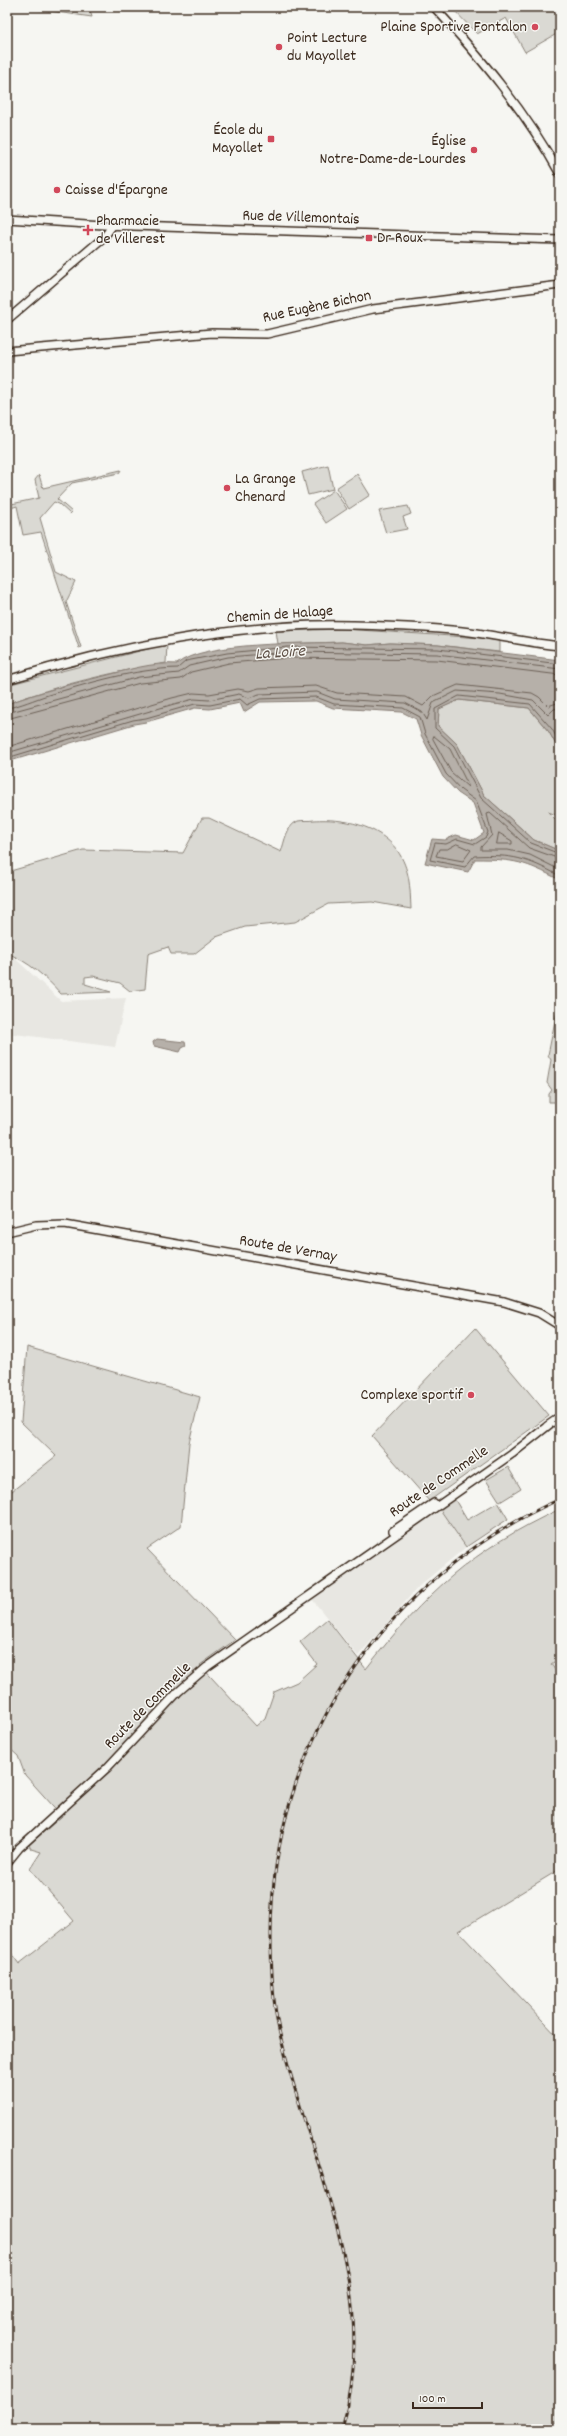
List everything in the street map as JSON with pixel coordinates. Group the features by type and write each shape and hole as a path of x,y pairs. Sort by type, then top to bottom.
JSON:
{"street":[{"path":"434,7 512,98 560,174"},
{"path":"7,220 36,222"},
{"path":"7,223 36,222"},
{"name":"Rue de Villemontais","path":"36,222 560,240"},
{"path":"7,320 104,237 113,225"},
{"name":"Rue Eugène Bichon","path":"7,351 212,333 267,334 373,309 560,285"},
{"name":"Chemin de Halage","path":"7,680 38,671 174,640 287,625 352,624 422,628 470,632 560,646"},
{"name":"Route de Vernay","path":"7,1232 36,1225 66,1224 504,1302 539,1313 560,1326"},
{"name":"Route de Commelle","path":"7,1863 19,1848 107,1768 178,1692 207,1667 347,1568 400,1525 560,1417"}],"shaded area":[{"path":"32,7 89,7 92,17 35,9"},
{"name":"Plaine Sportive Fontalon","path":"451,7 560,7 560,32 525,52 506,18 477,34"},
{"path":"328,465 333,489 308,495 302,472"},
{"path":"121,470 119,473 72,483 57,499 72,512 70,514 59,504 54,502 40,518 56,572 76,582 66,602 81,647 79,648 41,532 23,535 17,506 7,509 7,505 39,498 35,480 39,475 43,488"},
{"path":"357,474 370,495 349,509 336,488"},
{"path":"334,490 347,509 326,523 313,504"},
{"path":"408,506 411,514 403,517 407,529 386,533 379,511"},
{"path":"343,629 482,638 499,641 499,652 438,645 390,643 367,645 342,642 278,644 276,631"},
{"path":"167,644 166,663 85,680 45,691 7,704 7,685"},
{"path":"459,700 529,708 549,732 560,752 560,816 548,812 560,824 560,851 534,840 484,795 457,744 438,726 439,709"},
{"path":"202,818 209,818 281,852 288,830 298,821 337,820 370,829 389,841 397,850 405,864 411,909 372,902 328,904 295,922 245,927 216,937 194,954 171,954 168,947 148,954 145,989 130,991 120,983 93,976 85,977 85,984 111,992 61,994 37,970 7,953 7,872 83,850 183,853"},
{"path":"7,951 61,1001 126,998 115,1047 7,1033"},
{"path":"560,996 560,1102 549,1102 549,1094 552,1090 547,1083 551,1060 548,1055"},
{"name":"Complexe sportif","path":"475,1328 549,1416 429,1501 372,1436"},
{"path":"27,1347 200,1397 189,1443 181,1526 147,1549 235,1640 200,1665 256,1726 265,1718 274,1692 297,1682 317,1664 300,1642 327,1619 366,1669 387,1642 409,1618 452,1576 501,1540 560,1509 560,1658 551,1664 560,1677 560,1869 458,1931 560,2039 560,2429 7,2429 7,1947 19,1964 74,1921 30,1869 41,1852 31,1849 29,1845 62,1816 25,1775 18,1756 7,1746 7,1495 56,1456 21,1422"},
{"path":"508,1467 521,1489 500,1502 486,1480"},
{"path":"454,1498 467,1520 498,1502 508,1519 466,1547 439,1508"},
{"path":"439,1508 466,1547 419,1586 358,1656 311,1598"}],"water":[{"name":"La Loire","path":"342,642 367,645 390,643 438,645 560,660 560,712 558,720 560,724 560,752 549,732 529,708 459,700 439,709 438,726 457,744 484,795 534,840 560,851 560,880 528,865 510,861 475,859 468,872 425,863 432,839 445,840 456,835 474,840 484,833 473,803 458,793 443,777 421,735 416,719 402,712 333,708 316,701 260,702 244,712 240,703 210,709 195,708 134,724 7,762 7,704 55,688 131,669 158,664 177,664 190,657 209,651 256,645"},
{"path":"157,1039 185,1042 186,1046 182,1048 180,1052 154,1046 153,1042"}],"railway":[{"path":"342,2429 352,2378 354,2327 348,2277 337,2228 292,2079 279,2030 275,2007 272,1983 271,1935 276,1864 292,1797 317,1733 350,1674 392,1621 441,1573 498,1532 560,1499"}],"place":[{"name":"Plaine Sportive Fontalon","path":"535,27"},
{"name":"Point Lecture du Mayollet","path":"279,47"},
{"name":"École du Mayollet","path":"271,139"},
{"name":"Église Notre-Dame-de-Lourdes","path":"474,150"},
{"name":"Caisse d'Épargne","path":"57,190"},
{"name":"Pharmacie de Villerest","path":"88,230"},
{"name":"Dr Roux","path":"369,238"},
{"name":"La Grange Chenard","path":"227,488"},
{"name":"Complexe sportif","path":"471,1395"}]}
